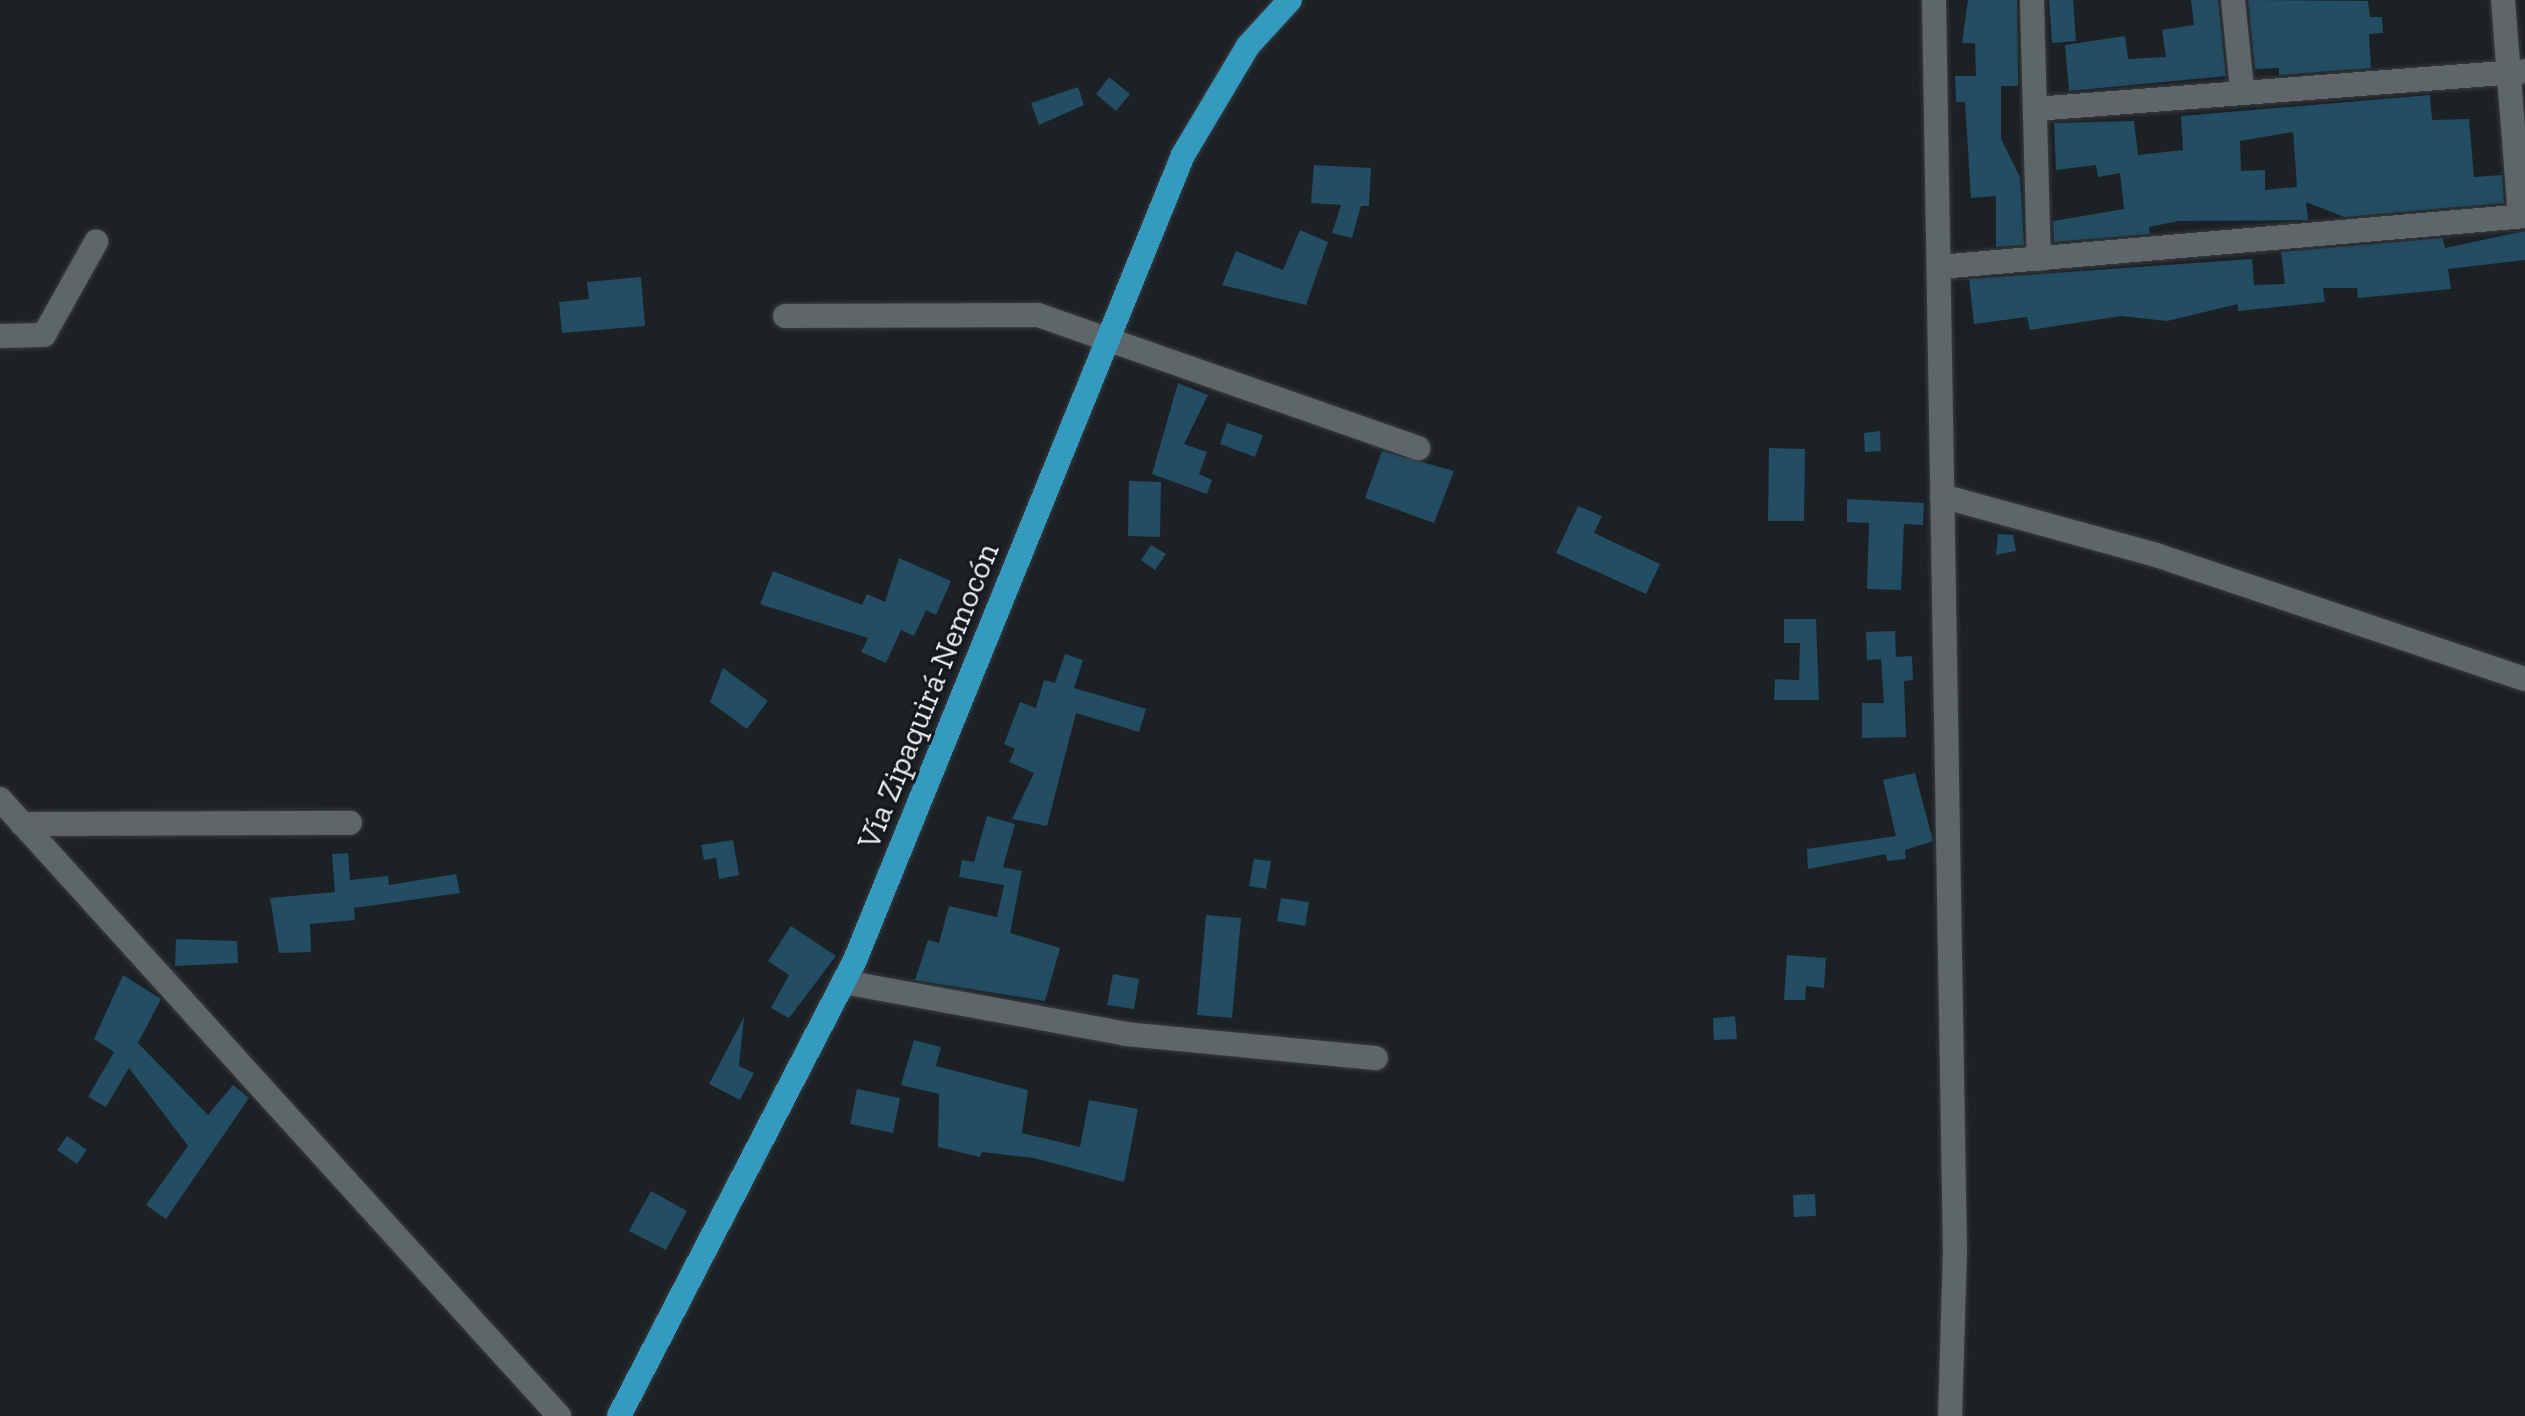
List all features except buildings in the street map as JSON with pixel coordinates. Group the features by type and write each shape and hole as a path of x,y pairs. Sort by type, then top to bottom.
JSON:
{"main road":[{"name":"Vía Zipaquirá-Nemocón","path":"619,1416 844,982 1183,155 1248,46 1290,0"}],"street":[{"path":"1934,0 1955,1249 1950,1416"},
{"path":"2032,0 2039,259"},
{"path":"2233,0 2242,89"},
{"path":"1939,267 2523,216 2518,71 2503,0"},
{"path":"2035,109 2242,89 2518,71"},
{"path":"0,336 44,335 96,242"},
{"path":"785,316 1038,315 1109,337 1418,448"},
{"path":"1942,496 2156,555 2525,679"},
{"path":"0,799 559,1416"},
{"path":"22,824 350,823"},
{"path":"844,982 1126,1034 1376,1058"}]}
